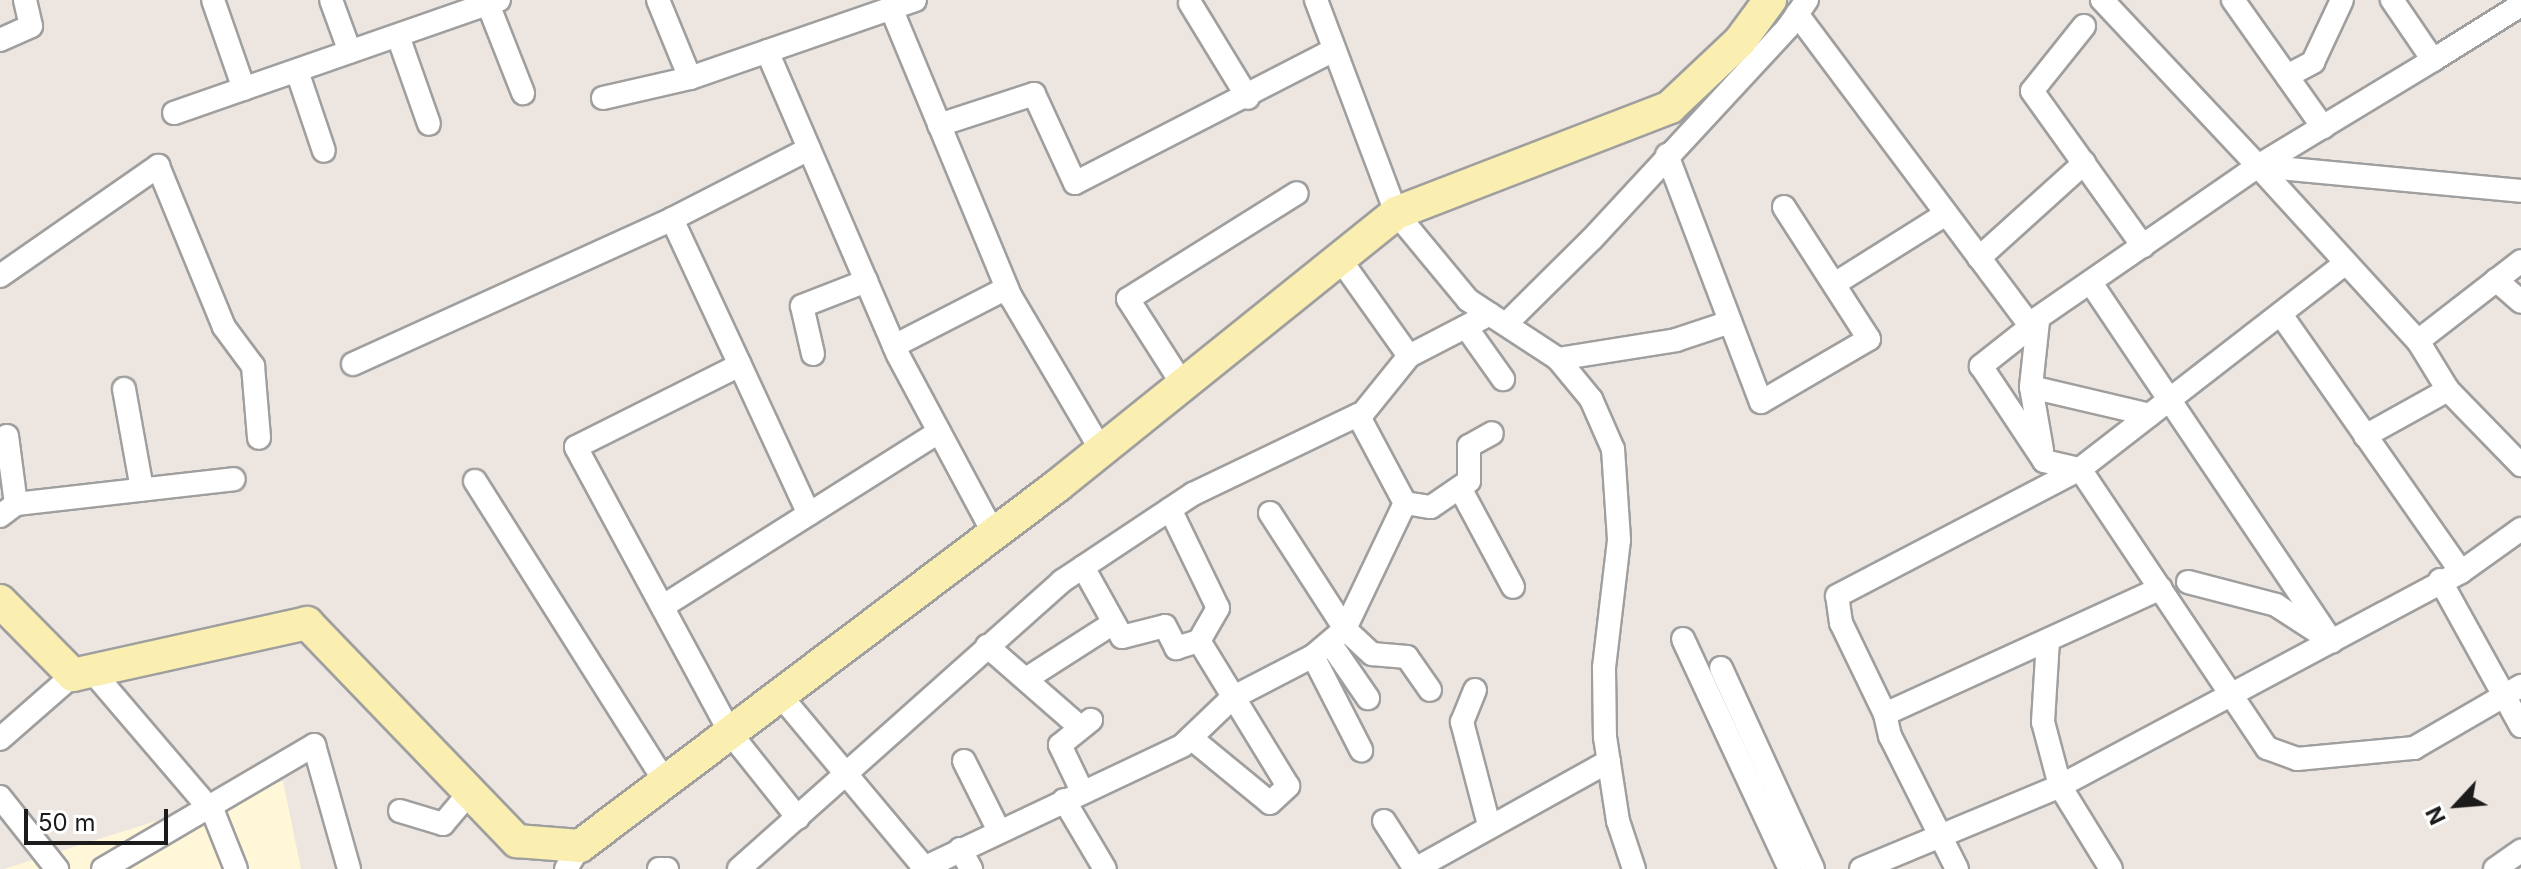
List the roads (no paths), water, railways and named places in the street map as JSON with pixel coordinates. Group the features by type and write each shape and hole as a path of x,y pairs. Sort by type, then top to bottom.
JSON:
{"street":[{"path":"0,40 31,26 25,0"},
{"path":"213,0 244,89"},
{"path":"331,0 350,52"},
{"path":"658,0 690,78"},
{"path":"603,98 690,78 915,0"},
{"path":"1316,0 1332,51 1377,153 1396,213 1468,300 1558,359 1591,399 1613,449 1619,540 1604,668 1609,761 1618,821 1634,869"},
{"path":"2102,0 2418,341 2448,390 2521,465"},
{"path":"2233,0 2323,127"},
{"path":"2287,76 2313,62 2342,0"},
{"path":"2392,0 2433,60"},
{"path":"174,113 398,36 445,9 494,2 523,93"},
{"path":"1190,3 1248,98"},
{"path":"739,869 846,777 987,646 1083,567 1170,509 1359,418 1409,356 1466,327 1498,319 1667,155 1791,5"},
{"path":"0,739 82,673 307,623 517,841 573,858 780,695 994,534 1396,213 1670,107 1740,41 1791,5"},
{"path":"1791,5 2029,324 2038,321"},
{"path":"2512,693 2414,748 2297,759 2267,748 2080,469 2044,461 1981,366 2038,321 2258,166 2521,5"},
{"path":"891,8 1007,288 1101,450"},
{"path":"2084,26 2032,91 2143,246"},
{"path":"398,36 429,124"},
{"path":"767,51 894,346 994,534"},
{"path":"939,125 1034,94 1075,183 1248,98 1332,51"},
{"path":"297,71 324,151"},
{"path":"353,364 672,219 809,149"},
{"path":"1667,155 1761,402 1869,339 1836,283 1784,207"},
{"path":"1979,258 2084,163"},
{"path":"0,276 158,166 224,327 253,366 259,438"},
{"path":"2258,166 2521,191"},
{"path":"1183,385 1128,299 1297,193"},
{"path":"1836,283 1946,214"},
{"path":"672,219 809,514"},
{"path":"1340,259 1409,356"},
{"path":"2418,341 2521,261"},
{"path":"1957,869 1890,736 1885,714 1841,623 1837,596 2080,469 2282,316 2346,263"},
{"path":"2496,280 2521,302"},
{"path":"813,354 802,306 866,281"},
{"path":"2091,283 2332,641"},
{"path":"894,346 1007,288"},
{"path":"2282,316 2365,436 2450,576 2512,693 2521,726"},
{"path":"2038,321 2031,387 2044,461"},
{"path":"1558,359 1676,340 1730,322"},
{"path":"1466,327 1503,379"},
{"path":"740,365 576,447 665,605 731,734 798,818"},
{"path":"2031,387 2150,415"},
{"path":"124,389 142,489"},
{"path":"2365,436 2448,390"},
{"path":"1359,418 1405,503"},
{"path":"665,605 939,432"},
{"path":"1405,503 1431,507 1469,481 1469,446 1492,433"},
{"path":"7,436 8,510 142,489 234,479"},
{"path":"475,481 666,783"},
{"path":"1460,488 1513,587"},
{"path":"780,695 923,868 966,859 999,831 1191,738 1232,698 1329,643 1405,503"},
{"path":"1083,567 1112,624 1122,637 1165,626 1176,648 1199,641 1218,608 1170,509"},
{"path":"1270,513 1329,643 1361,750"},
{"path":"1861,869 2060,786 2234,696 2450,576 2521,529"},
{"path":"2188,582 2276,605 2332,641"},
{"path":"1885,714 2161,588"},
{"path":"0,601 82,673 208,807 236,869"},
{"path":"1026,679 1112,624"},
{"path":"1683,639 1790,869"},
{"path":"2048,640 2043,722 2060,786 2111,869"},
{"path":"1191,738 1270,803 1288,786 1199,641"},
{"path":"1329,643 1372,654 1407,657 1430,690"},
{"path":"1329,643 1368,698"},
{"path":"987,646 1086,724 1060,745 1073,795 1105,869"},
{"path":"1721,668 1813,869"},
{"path":"1475,690 1462,722 1489,825"},
{"path":"103,869 314,745 349,869"},
{"path":"964,761 999,831"},
{"path":"1384,821 1414,867 1609,761"},
{"path":"400,811 443,824 470,792"},
{"path":"0,797 57,869"},
{"path":"2495,869 2521,851"},
{"path":"659,869 667,869"}]}
